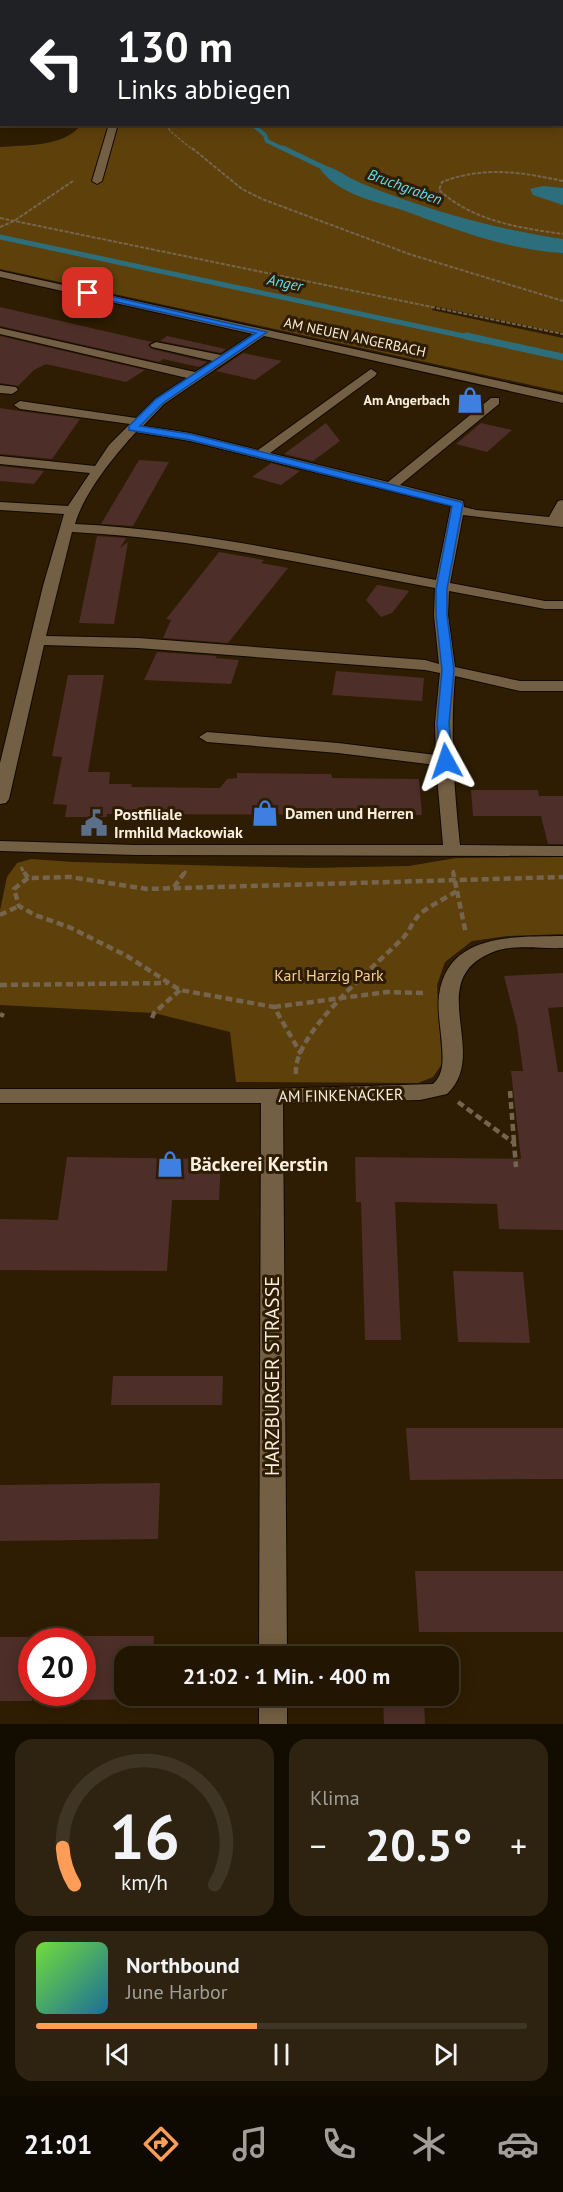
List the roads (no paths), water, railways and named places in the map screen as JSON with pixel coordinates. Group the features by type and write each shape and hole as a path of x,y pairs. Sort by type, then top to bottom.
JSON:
{"street":[{"path":"97,181 113,126"},
{"name":"AM NEUEN ANGERBACH","path":"0,274 563,399"},
{"path":"0,331 196,376"},
{"path":"0,798 65,528 72,510 114,448 160,401 263,332"},
{"path":"156,345 222,359"},
{"path":"261,454 372,373"},
{"path":"390,487 495,401"},
{"path":"20,405 136,425 190,437 458,504 442,585 441,615 448,670 443,723 446,793 452,850"},
{"path":"0,460 99,470"},
{"path":"457,509 475,514 558,522 563,504"},
{"path":"0,506 72,510"},
{"path":"65,528 167,535 563,606"},
{"path":"38,640 138,643 424,665 520,686 563,686"},
{"path":"207,737 338,748 446,761"},
{"path":"4,846 136,850 563,851"},
{"name":"AM FINKENACKER","path":"0,1096 108,1087 272,1096 420,1093 441,1089 448,1080 453,1067 448,987 455,969 471,955 488,947 563,942"},
{"name":"HARZBURGER STRASSE","path":"272,1096 273,1646"},
{"path":"273,1706 273,1724"}],"water":[{"path":"330,167 363,184 436,210 512,230 563,239 563,253 501,243 368,200 336,185 320,169"},
{"path":"543,186 563,188 563,205 533,195 530,189"}],"waterway":[{"name":"Bruchgraben","path":"254,126 265,135 267,141 286,150"},
{"name":"Bruchgraben","path":"283,148 333,172"},
{"name":"Anger","path":"0,237 473,338"},
{"name":"Anger","path":"466,336 563,357"}],"place":[{"name":"Am Angerbach","path":"470,400"},
{"name":"Damen und Herren","path":"265,813"},
{"name":"Postfiliale Irmhild Mackowiak","path":"94,823"},
{"name":"Bäckerei Kerstin","path":"170,1164"}],"park label":[{"name":"Karl Harzig Park","path":"329,975"}]}
